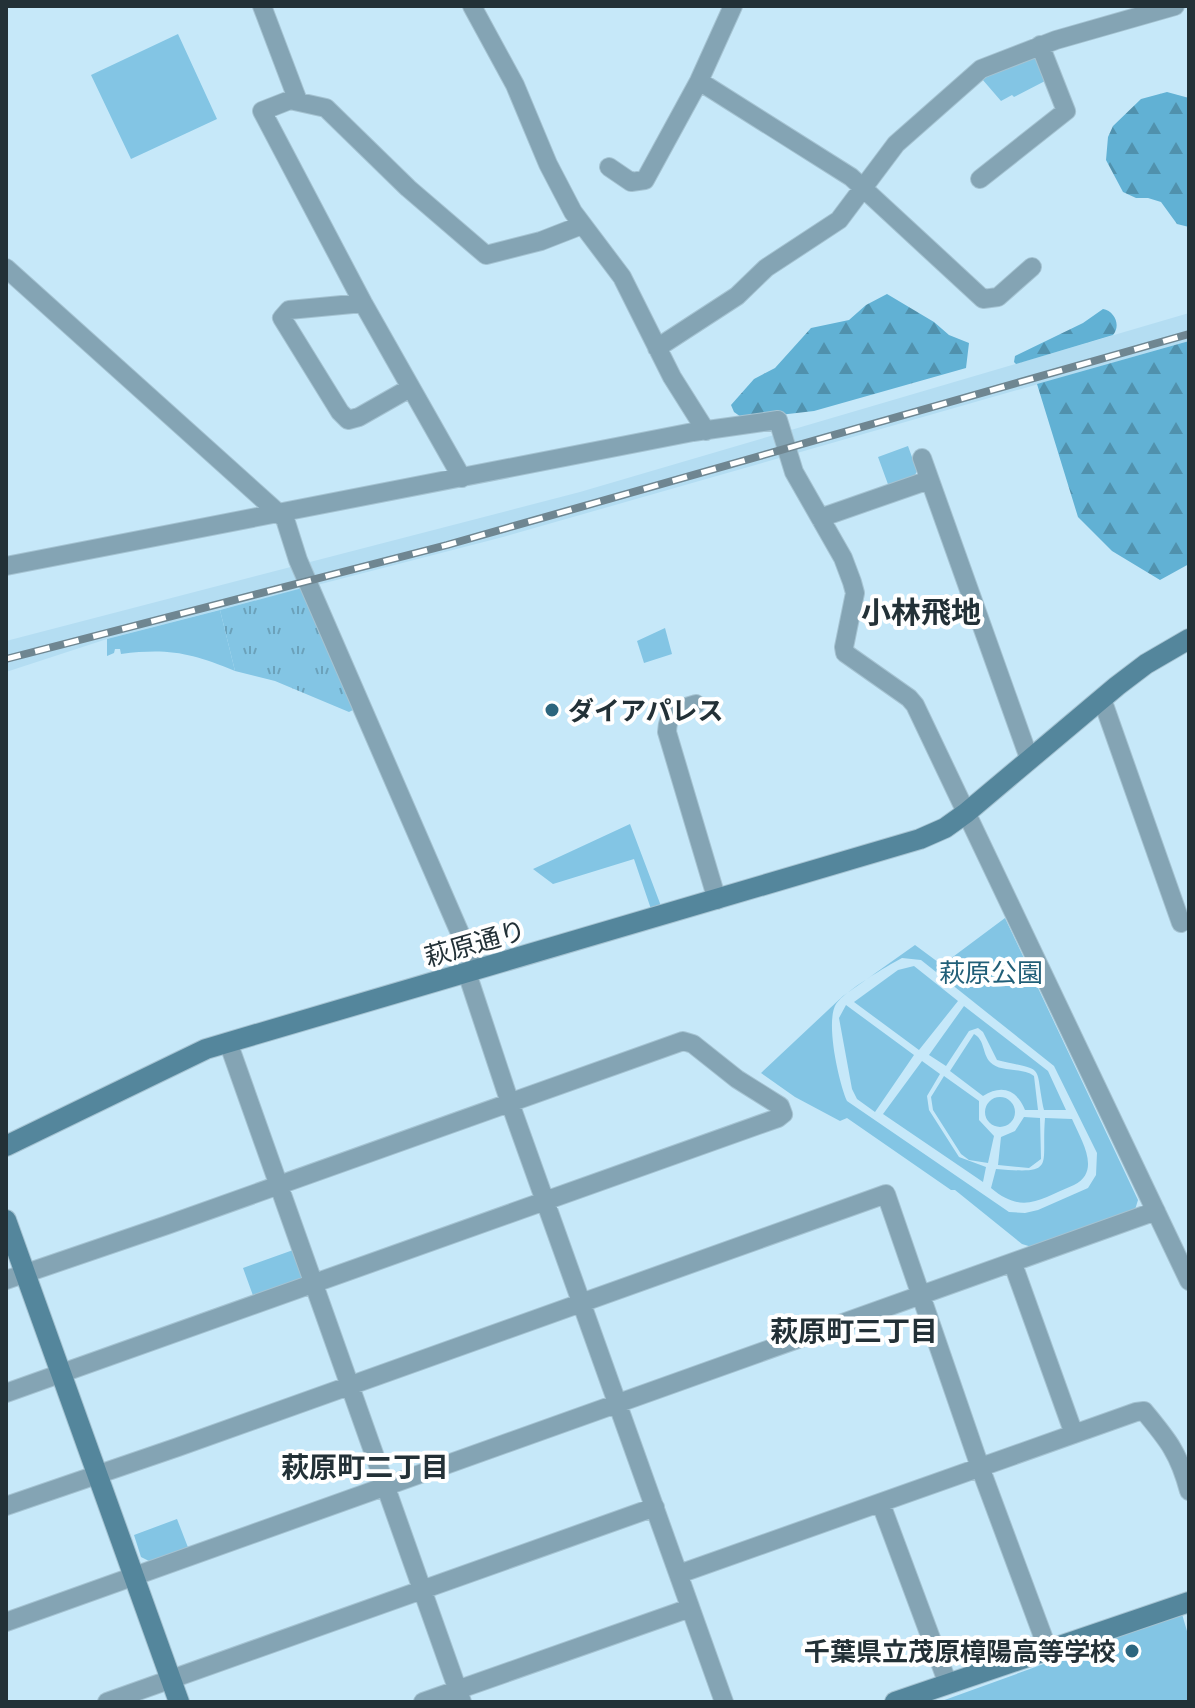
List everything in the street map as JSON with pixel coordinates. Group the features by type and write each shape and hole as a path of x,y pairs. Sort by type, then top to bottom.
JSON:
{"street":[{"path":"262,6 298,101"},
{"path":"472,6 510,76 548,164 582,225 622,277 657,348 706,431"},
{"path":"609,167 631,182 645,180 699,81 733,6"},
{"path":"657,348 737,296 766,268 839,220 896,144 974,74 1040,45 1175,6"},
{"path":"980,179 1066,111 1040,45"},
{"path":"699,81 851,177 983,299 998,297 1032,267"},
{"path":"462,478 363,303 262,111 282,102 298,101 326,108 408,188 486,255 541,241 582,225"},
{"path":"6,268 282,514 298,560 472,971 510,1103 724,1702"},
{"path":"363,303 289,310 282,318 348,420 410,388"},
{"path":"6,566 706,431 778,420 794,472 843,558 855,593 845,653 915,705 1189,1281"},
{"path":"922,458 1029,758"},
{"path":"820,518 929,480"},
{"name":"萩原通り","path":"6,1146 186,1058 228,1042 920,839 945,828 966,813 1146,664 1189,639"},
{"path":"1102,699 1181,923"},
{"path":"696,704 676,710 668,719 667,732 717,900"},
{"path":"6,1393 783,1114 780,1106 737,1079 693,1044 683,1041 15,1276"},
{"path":"228,1042 459,1696"},
{"path":"6,1506 886,1194 980,1467 1048,1650"},
{"path":"6,1622 1156,1211"},
{"path":"6,1220 15,1276 62,1373 179,1702"},
{"path":"1013,1264 1074,1434"},
{"path":"679,1574 1144,1411 1175,1448 1189,1491"},
{"path":"881,1504 948,1684"},
{"path":"107,1702 655,1507"},
{"path":"895,1702 1189,1602"},
{"path":"423,1702 459,1696 690,1608"}],"shaded area":[{"path":"1189,313 1189,341 503,537 107,639 6,672 6,641 580,492"}],"green space":[{"path":"178,34 217,119 131,159 91,75"},
{"path":"1035,56 1045,81 1014,97 1012,95 1001,101 982,79"},
{"path":"1167,92 1189,98 1189,227 1177,224 1161,202 1136,198 1123,192 1106,160 1108,137 1113,126 1141,99"},
{"path":"887,294 934,322 949,335 969,343 966,368 814,411 744,419 734,412 731,405 754,379 775,368 811,328 849,320 866,305"},
{"path":"1103,309 1116,319 1113,335 1016,364 1014,362 1015,356 1083,323"},
{"path":"1189,341 1189,564 1160,580 1112,551 1078,517 1037,384"},
{"path":"908,446 917,471 914,477 889,487 878,457"},
{"path":"306,587 353,710 349,712 275,681 235,671 220,610"},
{"path":"220,610 235,671 180,654 121,654 120,649 115,649 107,656 107,639"},
{"path":"665,628 672,654 644,663 637,641"},
{"path":"630,824 661,906 651,909 634,859 553,884 533,869"},
{"name":"萩原公園","path":"1005,918 1138,1200 1134,1213 1035,1248 1022,1244 955,1190 847,1118 840,1121 795,1097 761,1073 848,992 836,1004 832,1024 837,1067 847,1101 1009,1212 1038,1210 1088,1188 1096,1175 1097,1153 1054,1066 921,960 902,958 867,979 915,945 942,965"},
{"name":"萩原公園","path":"914,966 958,1001 919,1050 854,1002 898,970"},
{"name":"萩原公園","path":"846,1005 914,1055 875,1112 857,1099 852,1089 839,1018"},
{"name":"萩原公園","path":"964,1006 1048,1071 1066,1110 1044,1110 1036,1072 997,1060 978,1028 969,1031 946,1066 929,1055"},
{"name":"萩原公園","path":"974,1034 994,1065 1034,1076 1038,1110 1025,1110 1018,1098 1008,1091 996,1090 983,1096 950,1071"},
{"name":"萩原公園","path":"922,1061 940,1074 927,1096 929,1110 959,1157 986,1167 983,1182 883,1114"},
{"path":"944,1076 979,1101 979,1120 994,1136 988,1163 969,1160 961,1154 933,1110 931,1097"},
{"path":"1000,1097 1006,1098 1014,1106 1014,1118 1006,1126 1000,1127 994,1126 986,1118 985,1112 986,1106 994,1098"},
{"path":"1024,1117 1040,1118 1041,1159 1029,1168 998,1165 1001,1137 1015,1131"},
{"path":"1045,1118 1072,1119 1087,1155 1087,1172 1074,1185 1032,1202 1022,1203 1002,1196 991,1188 996,1169 1029,1170 1042,1164"},
{"path":"296,1249 306,1276 255,1301 243,1268"},
{"path":"177,1519 189,1550 153,1563 141,1557 134,1535"},
{"name":"千葉県立茂原樟陽高等学校","path":"1182,1614 1189,1638 1189,1702 939,1702"}],"railway":[{"path":"6,659 447,545 1189,334"}],"place":[{"name":"ダイアパレス","path":"552,710"},
{"name":"千葉県立茂原樟陽高等学校","path":"1132,1651"}],"district":[{"name":"小林飛地","path":"921,612"},
{"name":"萩原町三丁目","path":"854,1331"},
{"name":"萩原町二丁目","path":"365,1467"}]}
